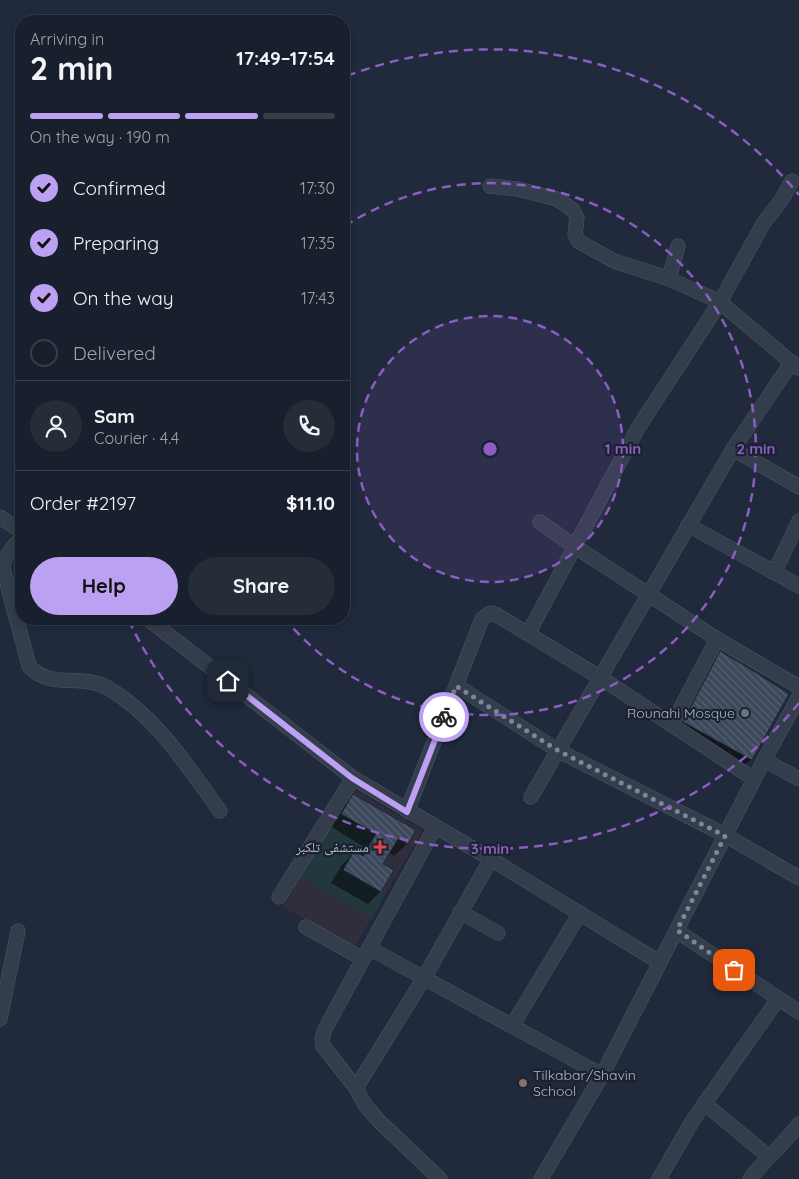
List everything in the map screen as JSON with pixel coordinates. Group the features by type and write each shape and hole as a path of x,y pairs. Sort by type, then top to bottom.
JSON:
{"street":[{"path":"528,634 638,428 720,302 763,224 782,199 792,181"},
{"path":"490,186 518,189 557,199 573,210 577,218 575,235 578,241 614,261 669,279 720,302 796,365 733,449 647,594 601,678 531,797"},
{"path":"669,279 678,246"},
{"path":"733,449 799,487"},
{"path":"0,517 15,528"},
{"path":"774,573 799,521"},
{"path":"540,522 717,640 799,688"},
{"path":"688,525 799,586"},
{"path":"15,545 6,555 3,568 15,613"},
{"path":"407,812 484,616 490,614 495,614 601,678 754,778"},
{"path":"18,625 29,666 34,671 52,680 101,684 129,704 154,724 220,811"},
{"path":"156,625 352,778 407,812 491,859 659,962"},
{"path":"672,725 717,640"},
{"path":"456,686 557,750 725,836 799,878"},
{"path":"541,1179 602,1074 754,778 799,697"},
{"path":"764,760 799,779"},
{"path":"279,897 352,778"},
{"path":"436,827 325,1029 322,1038 323,1046 328,1054 356,1088 365,1104 379,1122 440,1179"},
{"path":"356,1088 424,978 491,859"},
{"path":"460,912 498,933"},
{"path":"512,1026 580,913"},
{"path":"306,926 424,978 602,1074"},
{"path":"677,930 799,1012"},
{"path":"0,1019 18,931"},
{"path":"659,1179 692,1120 778,999"},
{"path":"704,1103 769,1156"},
{"path":"750,1179 769,1156 788,1139 799,1124"}],"shaded area":[{"path":"351,788 423,830 354,948 283,907"}],"green space":[{"path":"338,812 376,834 363,856 354,851 343,870 385,895 372,919 300,877"}],"building":[{"path":"720,651 789,694 752,760 683,722"},
{"path":"353,794 416,830 408,844 398,839 383,864 394,870 381,892 343,870 354,851 363,856 376,834 341,814"}],"way so far":[{"path":"444,717 456,686 557,750 725,836 677,930 734,970"}],"place":[{"name":"Rounahi Mosque","path":"745,713"},
{"name":"مستشفى تلكبر","path":"380,847"},
{"name":"Tilkabar/Shavin School","path":"523,1083"}],"route":[{"path":"228,681 352,778 407,812 444,717"}]}
